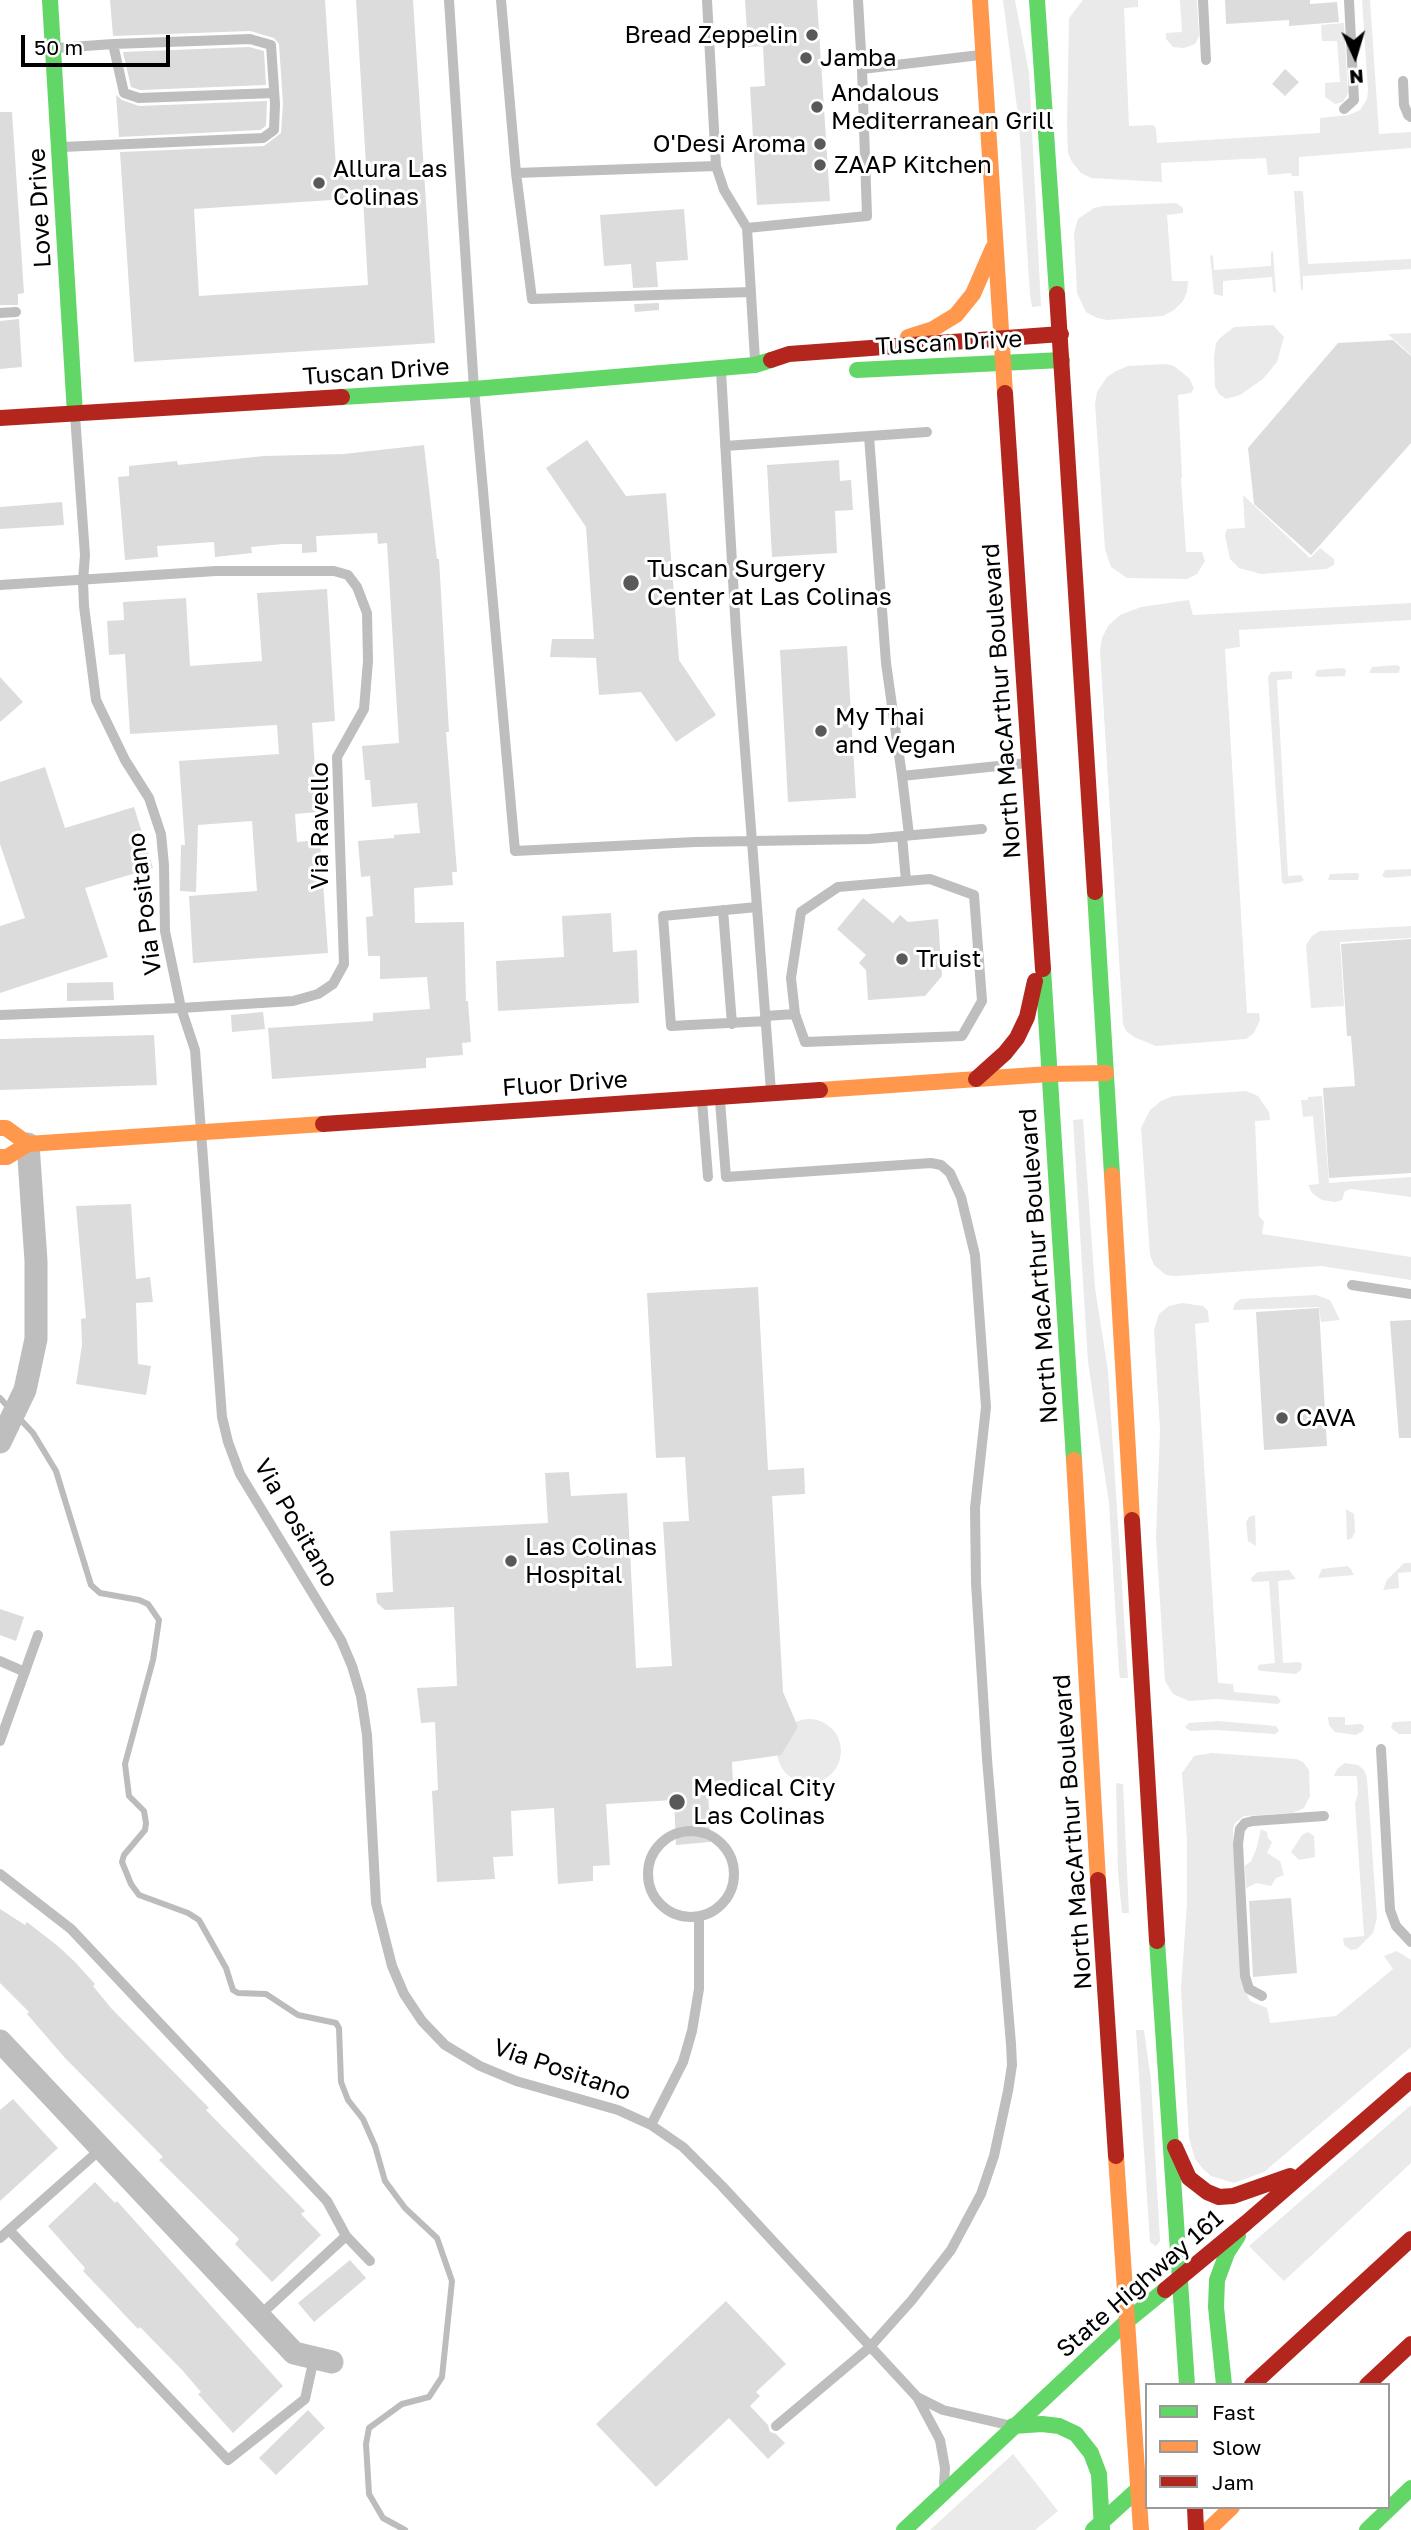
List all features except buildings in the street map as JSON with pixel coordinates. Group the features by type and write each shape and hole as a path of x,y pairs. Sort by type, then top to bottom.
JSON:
{"main road":[{"name":"Love Drive","path":"50,0 75,414"},
{"name":"North MacArthur Boulevard","path":"980,0 1141,2530"},
{"path":"1037,0 1062,360 1187,2383"},
{"path":"881,347 933,329 956,315 973,294 996,240"},
{"name":"Tuscan Drive","path":"0,418 474,389 755,365 789,354 1060,334"},
{"name":"Tuscan Drive","path":"847,370 1062,360"},
{"name":"Tuscan Drive","path":"755,365 794,373"},
{"path":"976,1079 1005,1054 1017,1038 1027,1017 1042,953"},
{"name":"Fluor Drive","path":"0,1157 8,1157 28,1144 1049,1074 1106,1073"},
{"path":"0,1128 6,1128 28,1144"},
{"name":"State Highway 161","path":"904,2530 1127,2321 1246,2223 1411,2080"},
{"path":"1171,2139 1189,2178 1207,2192 1219,2197 1233,2196 1308,2170"},
{"path":"1224,2383 1216,2306 1217,2280 1227,2253 1246,2223"},
{"path":"1254,2383 1411,2239"},
{"path":"1369,2383 1411,2344"},
{"path":"1013,2426 1059,2426 1076,2434 1091,2453 1098,2474 1102,2530"},
{"path":"1093,2530 1145,2483"},
{"path":"1390,2508 1411,2488"},
{"path":"1195,2509 1196,2530"},
{"path":"1208,2530 1232,2509"},
{"path":"1234,2509 1237,2526"},
{"path":"1367,2530 1389,2509"}],"street":[{"path":"0,1442 25,1390 36,1339 36,1261 28,1144"},
{"path":"3,2051 102,2148 294,2353 323,2360"}],"lane":[{"path":"449,0 474,389 515,851 905,835 982,829"},
{"path":"501,0 516,173 532,299 751,292"},
{"path":"707,0 716,166 724,190 747,228 755,365"},
{"path":"747,228 867,216 858,0"},
{"path":"1202,0 1206,61"},
{"path":"1344,109 1353,100 1349,0"},
{"path":"53,48 250,39 271,45 274,93 274,130 263,138 59,147"},
{"path":"113,44 124,93 139,98 274,93"},
{"path":"862,69 983,55"},
{"path":"1403,81 1404,105 1411,117"},
{"path":"516,173 716,166"},
{"path":"0,313 16,312"},
{"path":"721,368 736,632 771,1093"},
{"name":"Via Positano","path":"75,414 85,555 83,582 96,700 125,760 149,798 161,834 165,931 181,1009 195,1050 222,1417 240,1474 341,1640 362,1696 367,1735 376,1903 382,1935 404,1994 422,2021 444,2045 480,2066 516,2081 618,2110 651,2125 683,2147 917,2397"},
{"path":"726,446 927,432"},
{"path":"869,436 886,663 902,776 906,881"},
{"name":"Via Ravello","path":"0,586 216,571 334,571 348,575 357,587 367,613 368,660 364,709 337,757 344,964 333,984 318,994 293,1001 181,1009 0,1015"},
{"path":"902,776 1029,762"},
{"path":"930,879 974,895 982,1001 962,1036 805,1042 795,1014 791,978 801,912 838,887 930,879"},
{"path":"757,907 663,916 671,1026 732,1024 795,1014"},
{"path":"723,910 732,1024"},
{"path":"719,1097 726,1177 931,1163 941,1164 950,1174 961,1198 975,1255 986,1407 975,1508 976,1583 1012,2065 994,2156 981,2194 950,2250 912,2300 870,2347 776,2426"},
{"path":"702,1098 708,1177"},
{"path":"1352,1285 1411,1294"},
{"path":"0,1741 38,1635"},
{"path":"0,1661 25,1672"},
{"path":"1381,1749 1390,1910 1396,1926 1408,1934"},
{"path":"1262,1996 1249,1989 1245,1976 1238,1844 1240,1829 1245,1823 1253,1821 1324,1815"},
{"path":"692,1830 719,1840 734,1863 735,1877 724,1903 712,1912 699,1916 684,1917 671,1912 659,1903 651,1891 649,1862 655,1849 665,1838 678,1832 692,1830"},
{"path":"0,1874 71,1929 327,2201 346,2236 370,2262"},
{"path":"651,2125 683,2062 692,2031 699,1989 699,1916"},
{"path":"102,2148 4,2234 228,2460 305,2399 323,2360"},
{"path":"259,2316 346,2236"},
{"path":"917,2397 943,2410 1013,2426"},
{"path":"917,2397 940,2440 945,2469 943,2492"}],"shaded area":[{"path":"1003,0 1015,0 1029,73 1041,306 1032,307 1019,123"},
{"path":"1083,0 1138,0 1138,7 1124,8 1129,126 1153,125 1156,128 1157,143 1320,133 1320,118 1349,115 1360,110 1367,99 1368,91 1362,0 1370,0 1379,134 1411,132 1411,148 1299,157 1299,176 1292,176 1291,173 1268,175 1266,158 1161,163 1162,182 1091,178 1081,173 1068,153 1069,18"},
{"path":"1180,0 1197,0 1199,36 1195,44 1184,48 1173,47 1166,39 1166,33 1182,32"},
{"path":"1344,23 1348,93 1343,102 1335,104 1325,97 1325,83 1340,82 1337,41 1322,41 1321,25"},
{"path":"1294,191 1303,191 1308,264 1411,259 1411,269 1303,276 1301,291"},
{"path":"1176,203 1183,208 1183,213 1167,215 1172,281 1188,281 1183,301 1163,316 1107,320 1086,312 1077,293 1074,233 1078,219 1094,208 1103,206"},
{"path":"1273,251 1276,293 1273,291 1272,277 1223,281 1223,296 1214,294 1210,255 1213,256 1214,270 1271,266"},
{"path":"1273,325 1284,337 1277,362 1263,379 1240,395 1226,399 1215,387 1216,343 1234,327"},
{"path":"1411,333 1411,355 1388,334"},
{"path":"1128,366 1174,366 1189,378 1194,388 1191,393 1178,395 1181,478 1186,552 1202,552 1205,561 1197,574 1187,579 1127,578 1111,567 1105,549 1095,404 1097,392 1107,377"},
{"path":"1243,495 1310,558 1320,548 1334,559 1334,565 1326,569 1261,574 1239,568 1230,559 1225,535 1227,529 1245,528"},
{"path":"1189,600 1193,615 1411,603 1411,620 1239,630 1240,647 1225,649 1247,1013 1259,1013 1260,1020 1254,1033 1246,1039 1156,1046 1134,1037 1126,1031 1123,1024 1100,650 1108,626 1120,615 1141,607"},
{"path":"1372,667 1400,667 1399,673 1369,673"},
{"path":"1317,670 1346,670 1345,676 1315,675"},
{"path":"1292,671 1292,679 1277,680 1288,876 1301,875 1304,880 1284,884 1268,677 1271,672"},
{"path":"1411,869 1411,876 1382,876 1385,870"},
{"path":"1330,874 1359,874 1358,880 1328,880"},
{"path":"1411,926 1411,938 1340,942 1344,1006 1311,1008 1306,945 1312,936 1320,931"},
{"path":"1246,1091 1258,1096 1269,1112 1270,1120 1255,1121 1259,1216 1264,1222 1262,1234 1411,1257 1411,1280 1321,1266 1175,1276 1166,1275 1154,1265 1150,1255 1141,1128 1150,1110 1173,1096"},
{"path":"1322,1096 1329,1183 1411,1177 1411,1197 1351,1189 1345,1191 1342,1200 1335,1202 1322,1200 1312,1193 1308,1185 1319,1184 1313,1116 1303,1117 1301,1100"},
{"path":"1083,1119 1095,1288 1108,1371 1128,1678 1120,1678 1119,1671 1109,1503 1088,1362 1073,1120"},
{"path":"1316,1295 1330,1300 1340,1320 1321,1322 1319,1307 1233,1310 1235,1303 1241,1299"},
{"path":"1182,1303 1203,1306 1208,1311 1209,1322 1195,1324 1218,1683 1233,1684 1234,1692 1277,1696 1281,1701 1278,1704 1217,1699 1189,1701 1173,1694 1165,1681 1156,1537 1160,1430 1154,1330 1159,1314 1169,1306"},
{"path":"1346,1509 1354,1514 1355,1532 1352,1538 1347,1540"},
{"path":"1255,1515 1256,1546 1248,1541 1246,1522 1249,1517"},
{"path":"1404,1563 1411,1563 1411,1572 1398,1573 1399,1588 1383,1590 1387,1580"},
{"path":"1347,1566 1354,1575 1318,1578 1322,1569"},
{"path":"1289,1570 1296,1579 1278,1581 1283,1663 1299,1662 1302,1664 1301,1670 1296,1674 1258,1670 1258,1665 1275,1663 1269,1581 1252,1582 1251,1578 1258,1572"},
{"path":"1328,1717 1345,1717 1345,1725 1361,1724 1364,1726 1363,1731 1356,1735 1335,1732 1329,1725"},
{"path":"809,1719 827,1725 835,1733 841,1751 835,1769 827,1777 809,1783 791,1777 783,1769 777,1751 783,1733 791,1725"},
{"path":"1218,1721 1276,1726 1279,1731 1275,1734 1190,1731 1185,1727 1189,1723"},
{"path":"1411,1721 1411,1734 1399,1734 1391,1728 1393,1722"},
{"path":"1212,1753 1296,1759 1303,1762 1309,1770 1310,1796 1304,1808 1293,1813 1244,1816 1235,1823 1233,1829 1242,1983 1250,2001 1267,2008 1270,2023 1336,2016 1393,1969 1384,1956 1397,1951 1411,1960 1411,2047 1264,2172 1234,2183 1211,2176 1203,2169 1195,2159 1189,2138 1181,1989 1187,1904 1187,1839 1182,1773 1194,1756"},
{"path":"1345,1763 1358,1765 1367,1778 1377,1918 1373,1933 1357,1949 1351,1950 1344,1945 1343,1938 1364,1936 1355,1803 1358,1794 1357,1777 1334,1776 1337,1769"},
{"path":"1116,1783 1123,1784 1129,1913 1122,1913 1118,1873"},
{"path":"1261,1829 1267,1832 1272,1842 1267,1853 1280,1861 1284,1875 1276,1878 1271,1886 1257,1883 1246,1888 1245,1866 1251,1861 1256,1850"},
{"path":"1308,1832 1314,1836 1315,1857 1299,1860 1291,1852 1302,1835"},
{"path":"1136,2030 1144,2030 1151,2080 1160,2241 1156,2246 1150,2242"},
{"path":"1411,2105 1411,2163 1284,2281 1249,2246"},
{"path":"1013,2454 1058,2511 1035,2530 930,2530"}],"waterway":[{"path":"0,1398 11,1410"},
{"path":"19,1418 33,1433 56,1471 91,1585 100,1593 148,1604 159,1620 153,1660 125,1764 129,1796 144,1811 146,1823 145,1830 124,1855 122,1862 131,1884 139,1895 188,1913 199,1920 226,1968 233,1990 238,1993 266,1994 298,2015 336,2023 339,2028 341,2082 348,2100 363,2119 375,2146 385,2181 405,2208 437,2238 452,2281 442,2377 429,2397 402,2404 369,2428 366,2444 369,2494 383,2518 405,2530"}],"traffic: fast":[{"path":"50,0 75,414"},
{"path":"1037,0 1057,294"},
{"path":"342,397 474,389 755,365 771,360"},
{"path":"857,370 1062,360"},
{"path":"1095,892 1112,1175"},
{"path":"1043,969 1074,1460"},
{"path":"1157,1941 1187,2383"},
{"path":"1224,2383 1216,2307 1217,2280 1227,2253 1238,2236"},
{"path":"904,2530 1127,2321 1165,2290"},
{"path":"1013,2426 1059,2426 1076,2434 1091,2453 1099,2474 1102,2530"},
{"path":"1093,2530 1145,2483"},
{"path":"1390,2508 1411,2488"},
{"path":"1367,2530 1389,2509"}],"traffic: slow":[{"path":"980,0 1005,393"},
{"path":"908,337 933,329 956,315 973,294 993,248"},
{"path":"820,1090 1049,1074 1106,1073"},
{"path":"0,1157 7,1157 28,1144 323,1124"},
{"path":"0,1128 6,1128 28,1144"},
{"path":"1112,1175 1132,1520"},
{"path":"1074,1460 1098,1880"},
{"path":"1116,2156 1141,2530"},
{"path":"1208,2530 1230,2509"}],"traffic: jam":[{"path":"1057,294 1095,892"},
{"path":"771,360 789,354 1061,334"},
{"path":"1005,393 1043,969"},
{"path":"0,418 342,397"},
{"path":"976,1079 1005,1053 1017,1038 1027,1017 1035,981"},
{"path":"323,1124 820,1090"},
{"path":"1132,1520 1157,1941"},
{"path":"1098,1880 1116,2156"},
{"path":"1165,2290 1411,2080"},
{"path":"1175,2147 1189,2178 1207,2192 1219,2197 1233,2196 1290,2176"},
{"path":"1254,2383 1411,2239"},
{"path":"1369,2383 1411,2344"},
{"path":"1195,2509 1196,2530"}],"place":[{"name":"Bread Zeppelin","path":"812,35"},
{"name":"Jamba","path":"806,58"},
{"name":"Andalous Mediterranean Grill","path":"817,107"},
{"name":"O'Desi Aroma","path":"820,144"},
{"name":"ZAAP Kitchen","path":"820,165"},
{"name":"Allura Las Colinas","path":"319,183"},
{"name":"Tuscan Surgery Center at Las Colinas","path":"631,583"},
{"name":"My Thai and Vegan","path":"821,731"},
{"name":"Truist","path":"902,959"},
{"name":"CAVA","path":"1282,1418"},
{"name":"Las Colinas Hospital","path":"511,1561"},
{"name":"Medical City Las Colinas","path":"677,1802"}]}
